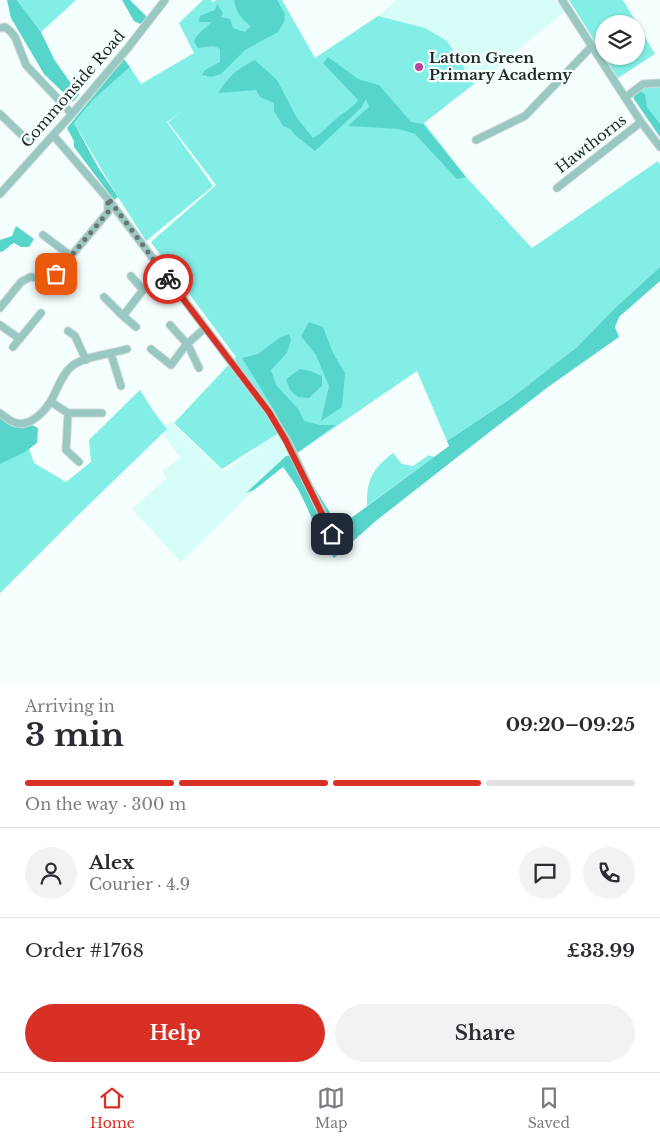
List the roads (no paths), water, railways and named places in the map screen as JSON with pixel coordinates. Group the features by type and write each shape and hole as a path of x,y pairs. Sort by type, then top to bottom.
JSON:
{"street":[{"name":"Commonside Road","path":"0,194 72,114 126,50 164,0"},
{"path":"562,0 641,122 660,147"},
{"path":"0,28 10,31 15,38 26,65 72,114"},
{"path":"476,140 525,116 592,46"},
{"path":"626,97 643,84 660,82"},
{"path":"0,114 26,140"},
{"path":"0,128 7,121"},
{"name":"Hawthorns","path":"557,188 641,122"},
{"path":"53,135 108,198 269,412 280,430 332,534"},
{"path":"0,308 21,282 30,277 49,279 56,274 108,212 108,198"},
{"path":"43,235 70,256"},
{"path":"123,316 143,290 165,275"},
{"path":"131,276 143,290"},
{"path":"104,298 136,327"},
{"path":"14,347 42,313"},
{"path":"0,325 20,339"},
{"path":"170,326 187,344 199,368"},
{"path":"150,349 171,365 187,344 205,328"},
{"path":"68,331 75,336 86,360"},
{"path":"0,413 17,424 28,423 39,415 51,402 63,376 71,367 86,360 127,349"},
{"path":"111,354 121,386"},
{"path":"51,402 68,413 102,413"},
{"path":"68,413 66,450 79,462"}],"place":[{"name":"Latton Green Primary Academy","path":"419,67"}]}
